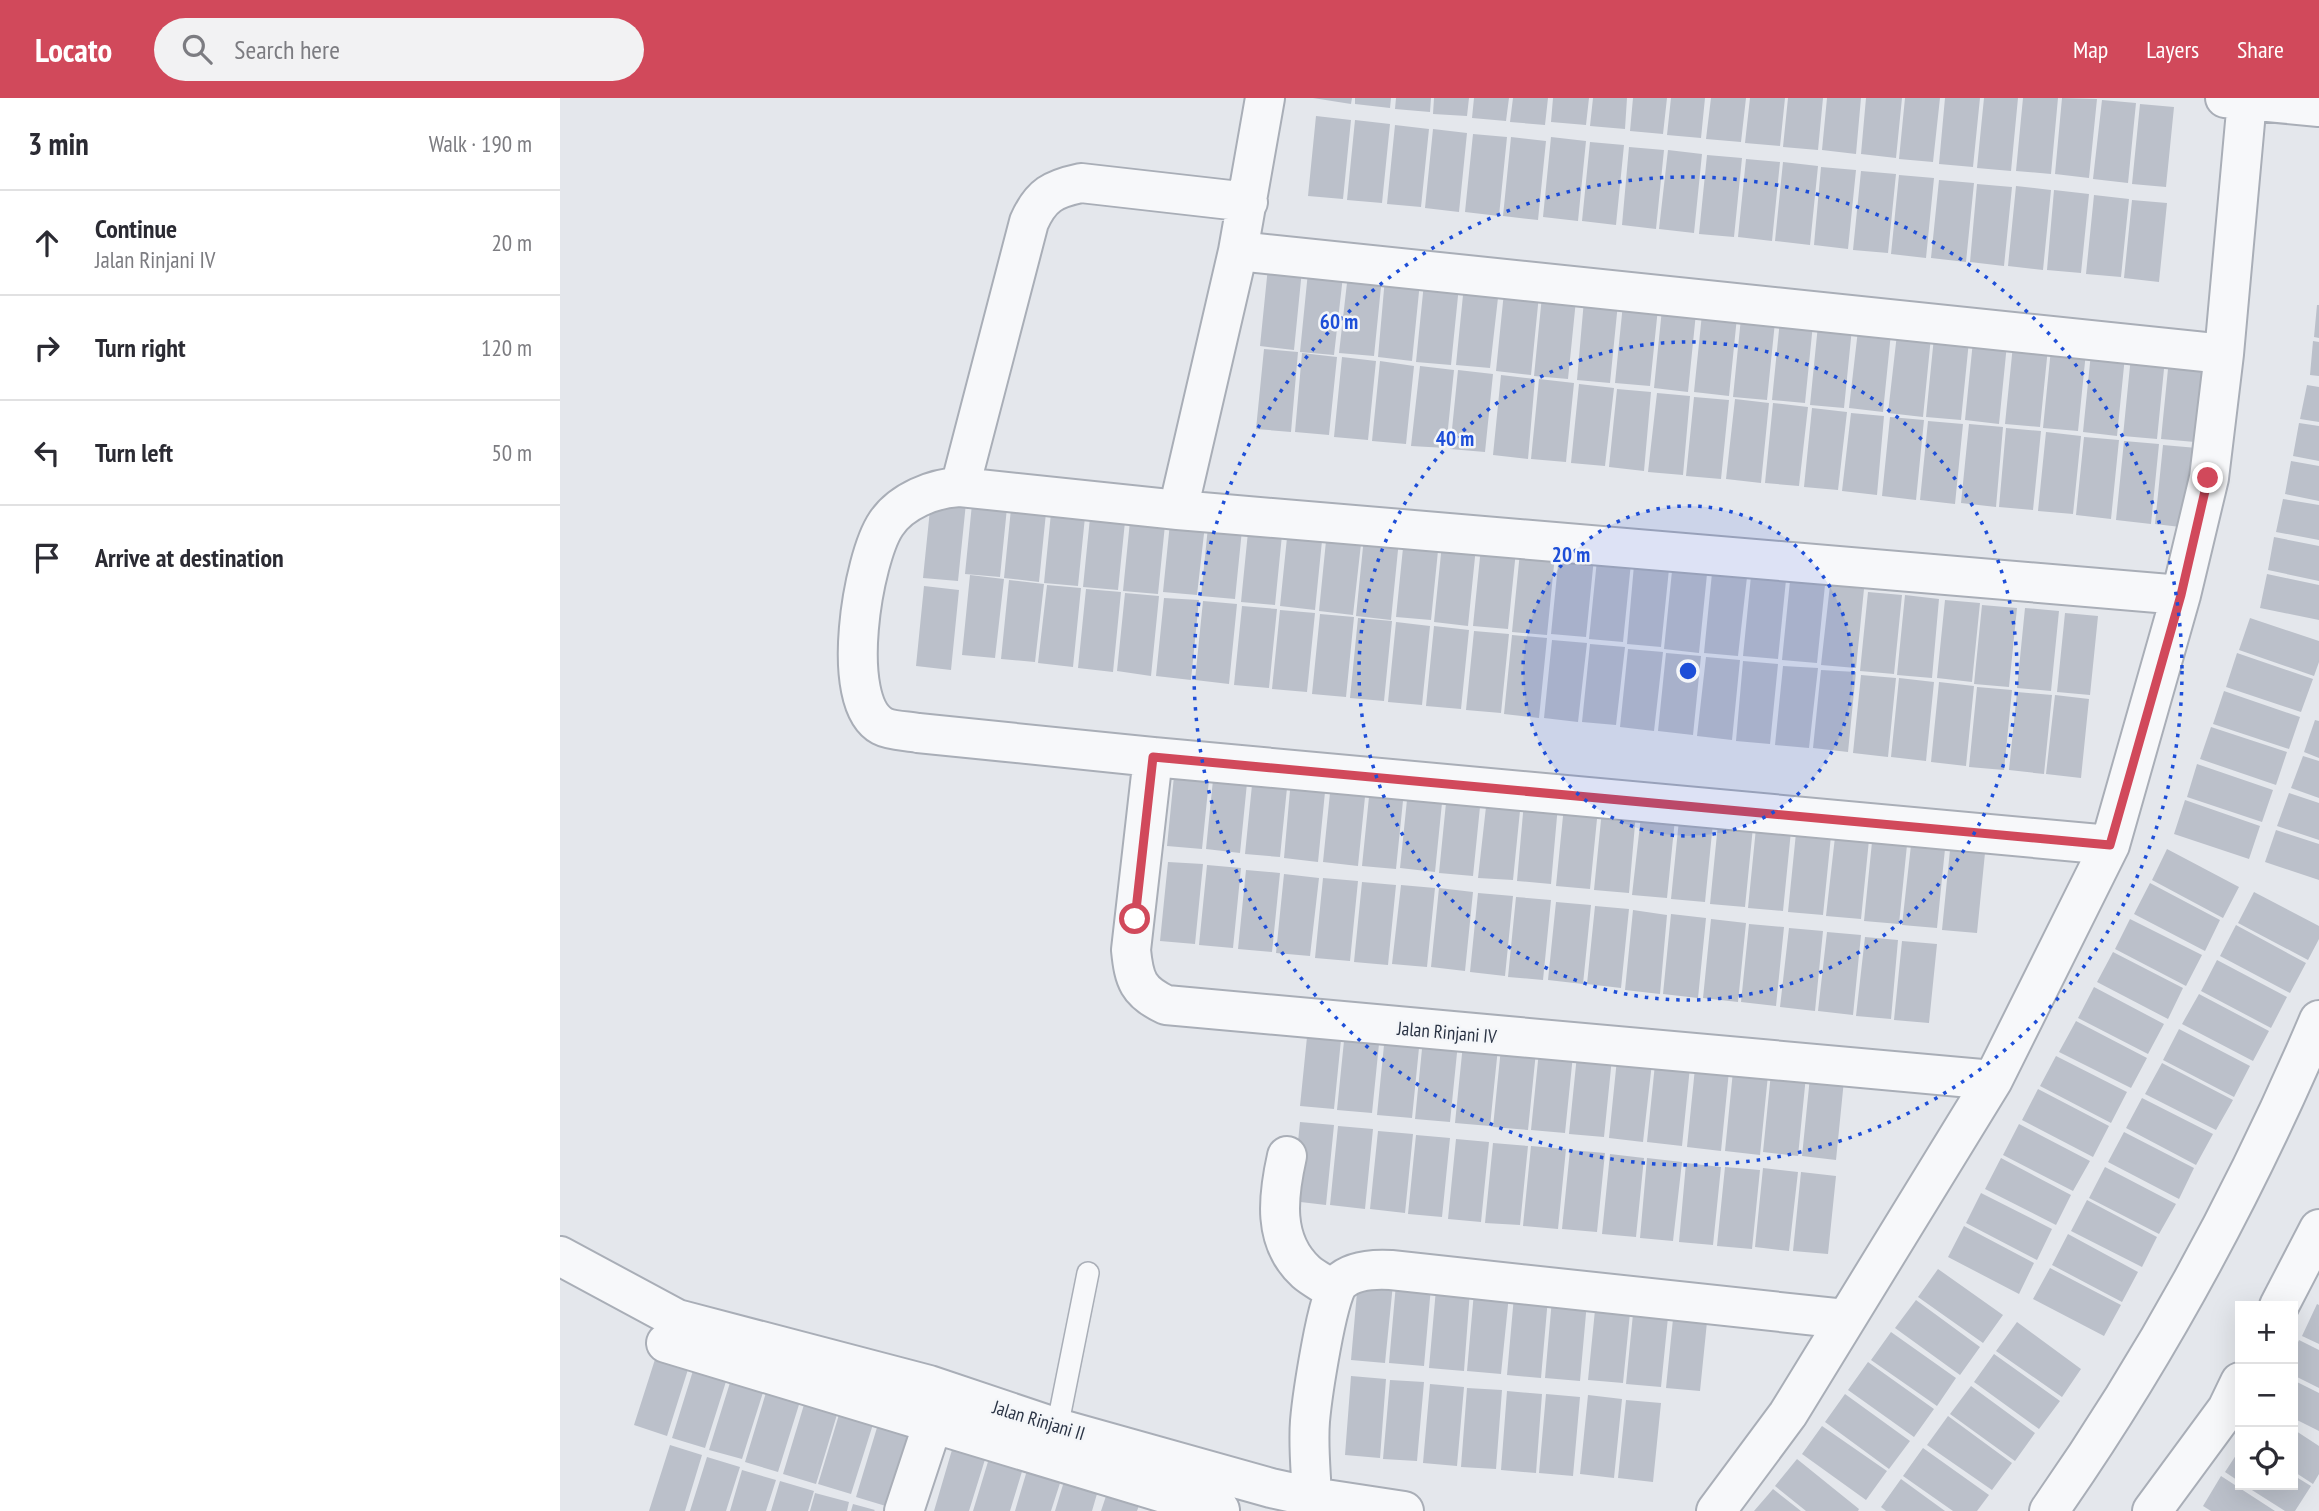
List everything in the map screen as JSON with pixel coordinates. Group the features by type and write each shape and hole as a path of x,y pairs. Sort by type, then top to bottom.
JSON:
{"street":[{"path":"1178,510 1238,251 1265,98"},
{"path":"1716,1511 1788,1414 1993,1080 2110,845 2181,595 2208,478 2224,354 2236,99 2319,107"},
{"path":"960,487 1029,222 1037,204 1049,194 1081,183 1248,202"},
{"path":"1238,251 2224,354"},
{"path":"2110,845 1153,757 882,726 867,711 861,693 857,663 858,637 871,559 887,523 899,510 929,493 945,487 960,487 1178,510 2181,595"},
{"name":"Jalan Rinjani IV","path":"1153,757 1131,950 1133,970 1139,987 1150,998 1166,1005 1185,1009 1993,1080"},
{"path":"2049,1511 2138,1375 2190,1287 2273,1122 2319,1020"},
{"path":"1287,1156 1280,1188 1279,1221 1287,1245 1305,1271 1334,1290"},
{"path":"2282,1301 2319,1229"},
{"path":"560,1256 672,1331 933,1423 1220,1510"},
{"path":"1312,1497 1310,1420 1334,1290 1341,1281 1350,1276 1375,1269 1391,1270 1845,1319"},
{"name":"Jalan Rinjani II","path":"672,1331 929,1385 1058,1428 1312,1497 1404,1511"},
{"path":"2152,1511 2227,1409 2235,1392"},
{"path":"904,1511 933,1423"}],"lane":[{"path":"1058,1428 1088,1273"}],"building":[{"path":"1313,98 1352,98 1351,104"},
{"path":"1355,98 1391,98 1390,108 1355,104"},
{"path":"1396,98 1431,98 1430,112 1395,109"},
{"path":"1434,98 1469,98 1467,116 1433,114"},
{"path":"1474,98 1509,98 1506,121 1472,118"},
{"path":"1513,98 1548,98 1545,125 1510,122"},
{"path":"1553,98 1589,98 1586,125 1551,122"},
{"path":"1593,98 1627,98 1625,129 1590,126"},
{"path":"1633,98 1667,98 1663,134 1630,131"},
{"path":"1671,98 1705,98 1701,138 1667,135"},
{"path":"1711,98 1746,98 1741,142 1706,139"},
{"path":"1750,98 1785,98 1780,146 1745,143"},
{"path":"1788,98 1823,98 1818,150 1783,147"},
{"path":"1827,98 1861,98 1856,154 1822,150"},
{"path":"1866,98 1902,98 1896,158 1861,154"},
{"path":"1905,98 1940,98 1933,162 1899,159"},
{"path":"1945,98 1980,98 1973,167 1939,164"},
{"path":"1984,98 2018,98 2011,171 1977,168"},
{"path":"2023,98 2058,98 2051,174 2016,171"},
{"path":"2062,98 2097,99 2089,178 2055,174"},
{"path":"2102,100 2136,103 2128,183 2093,179"},
{"path":"2140,104 2174,107 2166,187 2132,184"},
{"path":"1316,116 1351,120 1343,199 1308,196"},
{"path":"1355,120 1390,124 1382,203 1347,200"},
{"path":"1395,125 1429,129 1421,207 1387,204"},
{"path":"1433,129 1467,133 1459,212 1425,208"},
{"path":"1473,134 1507,137 1499,216 1465,212"},
{"path":"1511,137 1546,141 1538,220 1503,216"},
{"path":"1551,137 1586,141 1578,221 1543,217"},
{"path":"1590,142 1624,145 1616,225 1582,221"},
{"path":"1629,147 1664,150 1656,229 1622,225"},
{"path":"1668,150 1702,154 1694,233 1659,229"},
{"path":"1707,155 1742,158 1734,237 1699,234"},
{"path":"1746,159 1780,162 1772,241 1738,237"},
{"path":"1783,162 1818,166 1810,245 1775,241"},
{"path":"1821,167 1856,170 1848,249 1814,245"},
{"path":"1861,171 1896,174 1888,253 1853,250"},
{"path":"1899,175 1934,178 1926,258 1891,254"},
{"path":"1939,180 1974,183 1966,262 1931,258"},
{"path":"1977,184 2012,187 2004,266 1970,262"},
{"path":"2016,186 2051,190 2043,270 2008,266"},
{"path":"2054,190 2089,194 2081,273 2047,270"},
{"path":"2094,195 2129,199 2121,277 2086,274"},
{"path":"2132,200 2167,203 2159,282 2124,278"},
{"path":"1268,267 1302,270 1294,350 1260,346"},
{"path":"1308,272 1343,276 1334,355 1300,352"},
{"path":"1348,274 1382,277 1374,356 1339,353"},
{"path":"1385,278 1420,282 1412,361 1378,357"},
{"path":"1424,283 1459,286 1451,365 1416,362"},
{"path":"1464,285 1499,289 1490,368 1456,365"},
{"path":"1504,292 1539,295 1531,375 1496,371"},
{"path":"1542,296 1576,300 1568,379 1534,376"},
{"path":"1584,300 1618,303 1610,383 1577,380"},
{"path":"1623,304 1658,308 1650,386 1615,383"},
{"path":"2319,305 2319,338 2314,337"},
{"path":"1662,309 1696,313 1688,392 1654,388"},
{"path":"1702,314 1737,317 1729,396 1694,392"},
{"path":"1741,318 1775,322 1767,400 1733,397"},
{"path":"1780,320 1813,324 1805,403 1772,400"},
{"path":"1818,325 1852,328 1844,408 1810,405"},
{"path":"1858,330 1891,333 1883,412 1849,408"},
{"path":"1897,334 1931,337 1923,417 1888,413"},
{"path":"1934,337 1969,341 1961,420 1926,417"},
{"path":"1973,341 2007,344 1999,424 1965,420"},
{"path":"2313,341 2319,342 2319,376 2310,375"},
{"path":"2013,345 2048,348 2040,427 2005,424"},
{"path":"1264,349 1298,352 1291,432 1256,429"},
{"path":"2051,349 2086,352 2078,431 2043,428"},
{"path":"1302,353 1337,357 1329,435 1295,432"},
{"path":"2091,353 2125,356 2117,436 2083,432"},
{"path":"2131,356 2165,359 2157,439 2123,436"},
{"path":"1342,357 1376,361 1368,440 1334,437"},
{"path":"2169,359 2203,363 2195,442 2161,439"},
{"path":"1380,361 1414,366 1406,444 1372,441"},
{"path":"1420,366 1454,370 1446,448 1411,446"},
{"path":"1458,370 1493,374 1485,452 1450,449"},
{"path":"1501,375 1535,379 1528,459 1493,455"},
{"path":"1539,379 1574,383 1566,462 1531,459"},
{"path":"1579,384 1614,388 1605,466 1571,463"},
{"path":"2307,385 2319,387 2319,422 2300,419"},
{"path":"1617,389 1651,392 1644,471 1609,467"},
{"path":"1657,393 1690,396 1683,475 1648,472"},
{"path":"1694,397 1729,400 1721,479 1686,476"},
{"path":"1735,399 1769,403 1761,483 1726,479"},
{"path":"1773,403 1808,407 1799,486 1765,483"},
{"path":"1812,408 1847,412 1838,490 1804,487"},
{"path":"1851,413 1884,416 1877,495 1842,491"},
{"path":"1890,417 1924,420 1916,500 1882,496"},
{"path":"1928,421 1963,424 1955,504 1920,500"},
{"path":"2299,423 2319,426 2319,461 2293,456"},
{"path":"1969,424 2003,427 1996,507 1961,503"},
{"path":"2006,428 2041,431 2033,510 1999,507"},
{"path":"2046,432 2081,436 2073,514 2038,511"},
{"path":"2084,437 2119,440 2111,519 2076,515"},
{"path":"2124,441 2159,444 2151,524 2116,520"},
{"path":"2163,445 2197,448 2189,528 2155,524"},
{"path":"2291,461 2319,466 2319,501 2285,494"},
{"path":"973,494 1008,498 1000,577 965,574"},
{"path":"1012,499 1047,503 1039,582 1004,578"},
{"path":"2283,499 2319,505 2319,540 2276,532"},
{"path":"931,500 966,503 958,581 923,578"},
{"path":"1052,503 1086,507 1078,586 1044,583"},
{"path":"1091,508 1126,512 1118,590 1083,587"},
{"path":"1131,511 1166,515 1158,594 1123,591"},
{"path":"1171,513 1206,516 1197,595 1163,592"},
{"path":"1209,517 1243,520 1235,599 1201,596"},
{"path":"1249,522 1283,525 1275,605 1241,602"},
{"path":"1288,528 1323,531 1315,610 1280,606"},
{"path":"1327,531 1362,535 1353,615 1319,611"},
{"path":"1364,537 1399,540 1391,620 1356,616"},
{"path":"2274,537 2319,546 2319,581 2268,570"},
{"path":"1404,538 1439,541 1431,620 1396,617"},
{"path":"1442,544 1476,547 1468,626 1434,622"},
{"path":"1481,547 1516,551 1508,629 1473,626"},
{"path":"1520,552 1555,555 1547,635 1512,632"},
{"path":"1559,555 1594,558 1586,637 1551,634"},
{"path":"1597,560 1631,563 1623,642 1589,639"},
{"path":"1634,565 1669,569 1661,647 1627,644"},
{"path":"1672,571 1707,574 1699,653 1664,649"},
{"path":"1712,573 1747,577 1738,656 1704,653"},
{"path":"2267,574 2319,585 2319,620 2260,608"},
{"path":"970,575 1004,579 995,658 962,655"},
{"path":"1751,576 1786,580 1778,659 1743,656"},
{"path":"1009,580 1044,584 1035,662 1001,659"},
{"path":"1790,581 1825,585 1817,663 1782,660"},
{"path":"1047,585 1081,588 1073,667 1038,663"},
{"path":"1830,585 1864,589 1856,668 1821,665"},
{"path":"924,586 959,590 951,670 916,666"},
{"path":"1086,589 1121,592 1113,672 1078,668"},
{"path":"1868,592 1902,595 1894,674 1860,671"},
{"path":"1125,593 1159,596 1151,676 1117,671"},
{"path":"1905,595 1939,599 1932,678 1897,675"},
{"path":"1164,598 1199,600 1191,680 1156,676"},
{"path":"1945,600 1980,603 1972,682 1937,678"},
{"path":"1203,601 1237,604 1229,684 1195,680"},
{"path":"1982,605 2017,608 2009,687 1974,684"},
{"path":"1242,606 1277,609 1269,688 1234,685"},
{"path":"2025,608 2059,611 2051,691 2017,688"},
{"path":"1280,610 1315,613 1307,692 1272,689"},
{"path":"2065,613 2098,616 2090,695 2057,692"},
{"path":"1320,614 1354,617 1346,697 1312,694"},
{"path":"1358,618 1392,621 1384,701 1350,698"},
{"path":"2250,618 2319,641 2319,662 2314,676 2239,650"},
{"path":"1396,622 1430,626 1422,705 1388,702"},
{"path":"1434,626 1469,630 1461,709 1426,706"},
{"path":"1474,631 1509,634 1501,713 1466,710"},
{"path":"1512,635 1547,638 1539,718 1504,714"},
{"path":"1552,640 1587,643 1578,722 1544,718"},
{"path":"1590,644 1625,647 1616,725 1582,722"},
{"path":"1628,649 1663,652 1654,731 1620,727"},
{"path":"1666,653 1701,656 1693,735 1658,731"},
{"path":"2237,653 2313,679 2301,712 2226,687"},
{"path":"1706,657 1740,660 1732,740 1697,736"},
{"path":"1743,661 1778,664 1770,744 1736,741"},
{"path":"1783,666 1818,668 1809,748 1775,745"},
{"path":"1821,670 1856,672 1848,752 1813,748"},
{"path":"1861,675 1896,678 1888,757 1853,753"},
{"path":"1899,678 1934,682 1926,761 1891,757"},
{"path":"1939,682 1974,686 1966,766 1931,762"},
{"path":"1977,687 2012,690 2004,770 1969,767"},
{"path":"2224,691 2300,717 2289,749 2213,724"},
{"path":"2017,692 2052,695 2044,774 2009,770"},
{"path":"2055,695 2089,699 2081,778 2046,774"},
{"path":"2315,720 2319,721 2319,758 2304,752"},
{"path":"2211,727 2287,752 2276,785 2200,759"},
{"path":"2303,756 2319,761 2319,798 2291,788"},
{"path":"2197,764 2273,790 2262,822 2187,797"},
{"path":"1175,766 1210,770 1202,849 1167,846"},
{"path":"1214,770 1248,773 1240,853 1206,849"},
{"path":"1253,775 1288,778 1280,857 1245,854"},
{"path":"1291,779 1326,782 1318,862 1284,858"},
{"path":"1331,783 1366,787 1358,866 1323,862"},
{"path":"1370,787 1404,791 1396,869 1362,866"},
{"path":"1408,790 1443,793 1435,872 1400,868"},
{"path":"1447,793 1481,797 1473,876 1439,873"},
{"path":"2289,793 2319,803 2319,840 2277,826"},
{"path":"1487,798 1521,801 1513,880 1478,878"},
{"path":"2185,800 2260,826 2249,859 2174,834"},
{"path":"1524,802 1558,805 1551,884 1517,881"},
{"path":"1564,806 1598,809 1590,889 1556,886"},
{"path":"1602,810 1636,813 1629,893 1594,890"},
{"path":"1641,816 1675,819 1667,898 1632,895"},
{"path":"1679,820 1713,823 1705,902 1671,899"},
{"path":"1718,824 1753,827 1745,907 1710,904"},
{"path":"1756,828 1791,831 1783,911 1748,908"},
{"path":"2276,830 2319,844 2319,880 2265,862"},
{"path":"1796,833 1831,836 1823,915 1788,912"},
{"path":"1835,837 1869,840 1861,919 1826,916"},
{"path":"1872,842 1907,845 1899,924 1864,921"},
{"path":"1911,845 1945,849 1937,928 1902,925"},
{"path":"2167,849 2239,887 2223,918 2152,880"},
{"path":"1950,850 1985,853 1977,933 1942,930"},
{"path":"1168,862 1203,864 1195,944 1160,941"},
{"path":"1207,865 1241,868 1233,948 1199,945"},
{"path":"1246,870 1280,873 1272,952 1238,949"},
{"path":"1284,874 1319,878 1310,956 1276,953"},
{"path":"1323,878 1358,881 1350,961 1315,958"},
{"path":"1362,882 1396,885 1388,965 1354,962"},
{"path":"2150,883 2220,920 2205,951 2134,914"},
{"path":"1401,885 1435,888 1427,967 1392,964"},
{"path":"1439,888 1473,892 1465,971 1431,967"},
{"path":"2254,892 2319,926 2319,939 2308,960 2238,923"},
{"path":"1478,893 1513,896 1505,976 1470,972"},
{"path":"1516,897 1551,900 1543,980 1508,977"},
{"path":"1556,902 1591,905 1583,984 1548,980"},
{"path":"1595,906 1629,909 1621,988 1587,984"},
{"path":"1633,910 1667,915 1660,994 1625,990"},
{"path":"1671,914 1706,918 1698,998 1663,994"},
{"path":"1711,919 1746,923 1738,1002 1703,998"},
{"path":"2130,919 2202,955 2186,986 2115,949"},
{"path":"1749,924 1784,927 1776,1006 1741,1002"},
{"path":"2236,925 2306,963 2290,993 2220,956"},
{"path":"1789,928 1823,931 1815,1011 1780,1007"},
{"path":"1827,932 1861,935 1853,1015 1818,1011"},
{"path":"1865,937 1898,940 1891,1019 1856,1016"},
{"path":"1902,941 1937,944 1929,1023 1894,1020"},
{"path":"2113,952 2183,988 2168,1019 2097,982"},
{"path":"2217,960 2287,997 2271,1028 2201,991"},
{"path":"2094,987 2164,1024 2148,1054 2078,1018"},
{"path":"2199,994 2269,1031 2253,1061 2182,1024"},
{"path":"2076,1021 2147,1058 2131,1088 2059,1052"},
{"path":"1308,1027 1342,1030 1334,1109 1300,1106"},
{"path":"2179,1029 2250,1066 2234,1097 2163,1060"},
{"path":"1345,1031 1380,1034 1372,1113 1337,1110"},
{"path":"1385,1035 1420,1038 1412,1118 1377,1115"},
{"path":"1423,1039 1458,1043 1450,1122 1415,1119"},
{"path":"1463,1044 1498,1048 1490,1126 1455,1123"},
{"path":"1501,1048 1536,1052 1528,1130 1493,1127"},
{"path":"1539,1051 1573,1055 1565,1133 1531,1130"},
{"path":"1577,1055 1612,1058 1604,1137 1569,1134"},
{"path":"2056,1056 2127,1092 2111,1123 2040,1086"},
{"path":"1617,1059 1652,1063 1643,1142 1609,1138"},
{"path":"2162,1063 2233,1100 2216,1130 2145,1094"},
{"path":"1655,1064 1690,1067 1682,1146 1647,1142"},
{"path":"1695,1068 1729,1071 1721,1151 1687,1147"},
{"path":"1733,1071 1768,1075 1760,1155 1725,1151"},
{"path":"1771,1073 1806,1076 1798,1156 1763,1152"},
{"path":"1810,1077 1844,1080 1836,1160 1802,1156"},
{"path":"2038,1089 2109,1126 2093,1157 2022,1120"},
{"path":"2142,1098 2213,1134 2196,1165 2126,1128"},
{"path":"1300,1122 1334,1125 1326,1205 1292,1201"},
{"path":"2019,1124 2090,1161 2073,1191 2003,1155"},
{"path":"1338,1126 1373,1129 1365,1209 1330,1205"},
{"path":"1378,1131 1413,1134 1405,1213 1370,1209"},
{"path":"2124,1132 2194,1168 2179,1199 2108,1162"},
{"path":"1416,1135 1450,1138 1442,1217 1408,1214"},
{"path":"1456,1139 1489,1142 1481,1222 1448,1219"},
{"path":"1493,1143 1528,1146 1520,1225 1485,1223"},
{"path":"1531,1146 1566,1149 1558,1229 1523,1226"},
{"path":"1570,1150 1605,1153 1597,1232 1562,1229"},
{"path":"1610,1154 1644,1158 1636,1237 1602,1234"},
{"path":"1647,1158 1682,1162 1673,1241 1640,1238"},
{"path":"2001,1158 2071,1195 2056,1225 1985,1189"},
{"path":"1686,1163 1721,1167 1713,1245 1679,1242"},
{"path":"1725,1167 1760,1170 1752,1249 1717,1246"},
{"path":"2105,1167 2176,1204 2159,1234 2089,1198"},
{"path":"1763,1168 1798,1172 1789,1251 1755,1247"},
{"path":"1801,1172 1836,1176 1828,1254 1793,1251"},
{"path":"1981,1193 2052,1229 2037,1260 1966,1223"},
{"path":"2087,1200 2157,1237 2142,1267 2071,1231"},
{"path":"1964,1226 2034,1263 2019,1294 1948,1257"},
{"path":"2068,1234 2138,1272 2122,1302 2052,1265"},
{"path":"2050,1268 2121,1305 2104,1336 2033,1299"},
{"path":"1938,1269 2003,1315 1983,1343 1918,1297"},
{"path":"1358,1281 1393,1284 1385,1363 1351,1360"},
{"path":"1396,1284 1431,1287 1424,1366 1389,1363"},
{"path":"1436,1289 1470,1291 1464,1371 1429,1368"},
{"path":"1474,1292 1509,1295 1501,1374 1467,1371"},
{"path":"1514,1296 1548,1298 1541,1378 1507,1375"},
{"path":"1552,1299 1587,1302 1580,1381 1545,1378"},
{"path":"1596,1300 1631,1303 1623,1383 1588,1380"},
{"path":"1916,1300 1980,1347 1960,1375 1895,1328"},
{"path":"1634,1304 1669,1307 1661,1387 1626,1384"},
{"path":"2317,1304 2319,1305 2319,1344 2302,1336"},
{"path":"1674,1309 1708,1312 1700,1391 1666,1388"},
{"path":"2017,1322 2081,1369 2062,1397 1996,1351"},
{"path":"1891,1332 1956,1378 1937,1406 1871,1360"},
{"path":"2299,1340 2319,1350 2319,1388 2298,1378"},
{"path":"658,1350 691,1360 667,1436 634,1425"},
{"path":"1994,1354 2060,1401 2039,1429 1974,1382"},
{"path":"696,1361 729,1372 705,1448 672,1438"},
{"path":"1868,1362 1934,1409 1914,1437 1848,1390"},
{"path":"733,1373 766,1383 742,1459 709,1450"},
{"path":"1351,1376 1386,1379 1380,1458 1345,1455"},
{"path":"1390,1380 1424,1382 1417,1461 1383,1459"},
{"path":"2298,1382 2319,1393 2319,1431 2298,1420"},
{"path":"1430,1384 1464,1387 1457,1466 1423,1463"},
{"path":"768,1386 802,1395 778,1472 745,1462"},
{"path":"1971,1386 2035,1433 2015,1461 1950,1414"},
{"path":"1467,1388 1502,1390 1496,1469 1461,1467"},
{"path":"1507,1391 1542,1394 1536,1473 1501,1470"},
{"path":"1546,1394 1580,1397 1573,1476 1539,1473"},
{"path":"1845,1394 1910,1441 1889,1469 1825,1422"},
{"path":"1588,1395 1622,1399 1614,1478 1580,1474"},
{"path":"806,1398 839,1408 816,1484 783,1474"},
{"path":"1626,1400 1661,1403 1653,1482 1618,1478"},
{"path":"841,1408 875,1418 851,1494 818,1484"},
{"path":"1948,1416 2012,1463 1992,1490 1927,1445"},
{"path":"879,1421 913,1431 889,1507 856,1497"},
{"path":"1822,1426 1887,1471 1866,1500 1802,1454"},
{"path":"2298,1432 2319,1446 2319,1474 2313,1484 2298,1474"},
{"path":"954,1443 987,1453 969,1511 934,1511"},
{"path":"670,1445 702,1455 685,1511 649,1511"},
{"path":"1923,1448 1989,1495 1977,1511 1953,1511 1903,1476"},
{"path":"990,1455 1024,1465 1010,1511 973,1511"},
{"path":"707,1457 740,1467 726,1511 690,1511"},
{"path":"2235,1457 2235,1479 2225,1472"},
{"path":"1797,1459 1859,1509 1858,1511 1806,1511 1775,1486"},
{"path":"1028,1467 1062,1477 1051,1511 1015,1511"},
{"path":"742,1470 776,1480 766,1511 730,1511"},
{"path":"2221,1476 2235,1485 2235,1490 2243,1490 2275,1511 2211,1511 2203,1506"},
{"path":"1065,1478 1099,1487 1092,1511 1055,1511"},
{"path":"2298,1478 2311,1486 2295,1511 2285,1511 2252,1490 2298,1490"},
{"path":"1901,1479 1945,1511 1886,1511 1881,1507"},
{"path":"780,1481 814,1491 808,1511 771,1511"},
{"path":"1773,1489 1801,1511 1754,1511"},
{"path":"1108,1490 1141,1500 1137,1511 1101,1511"},
{"path":"815,1493 849,1502 847,1511 810,1511"},
{"path":"853,1504 875,1510 851,1511"}],"route":[{"path":"1135,919 1153,757 2110,845 2181,595 2208,478"}]}
